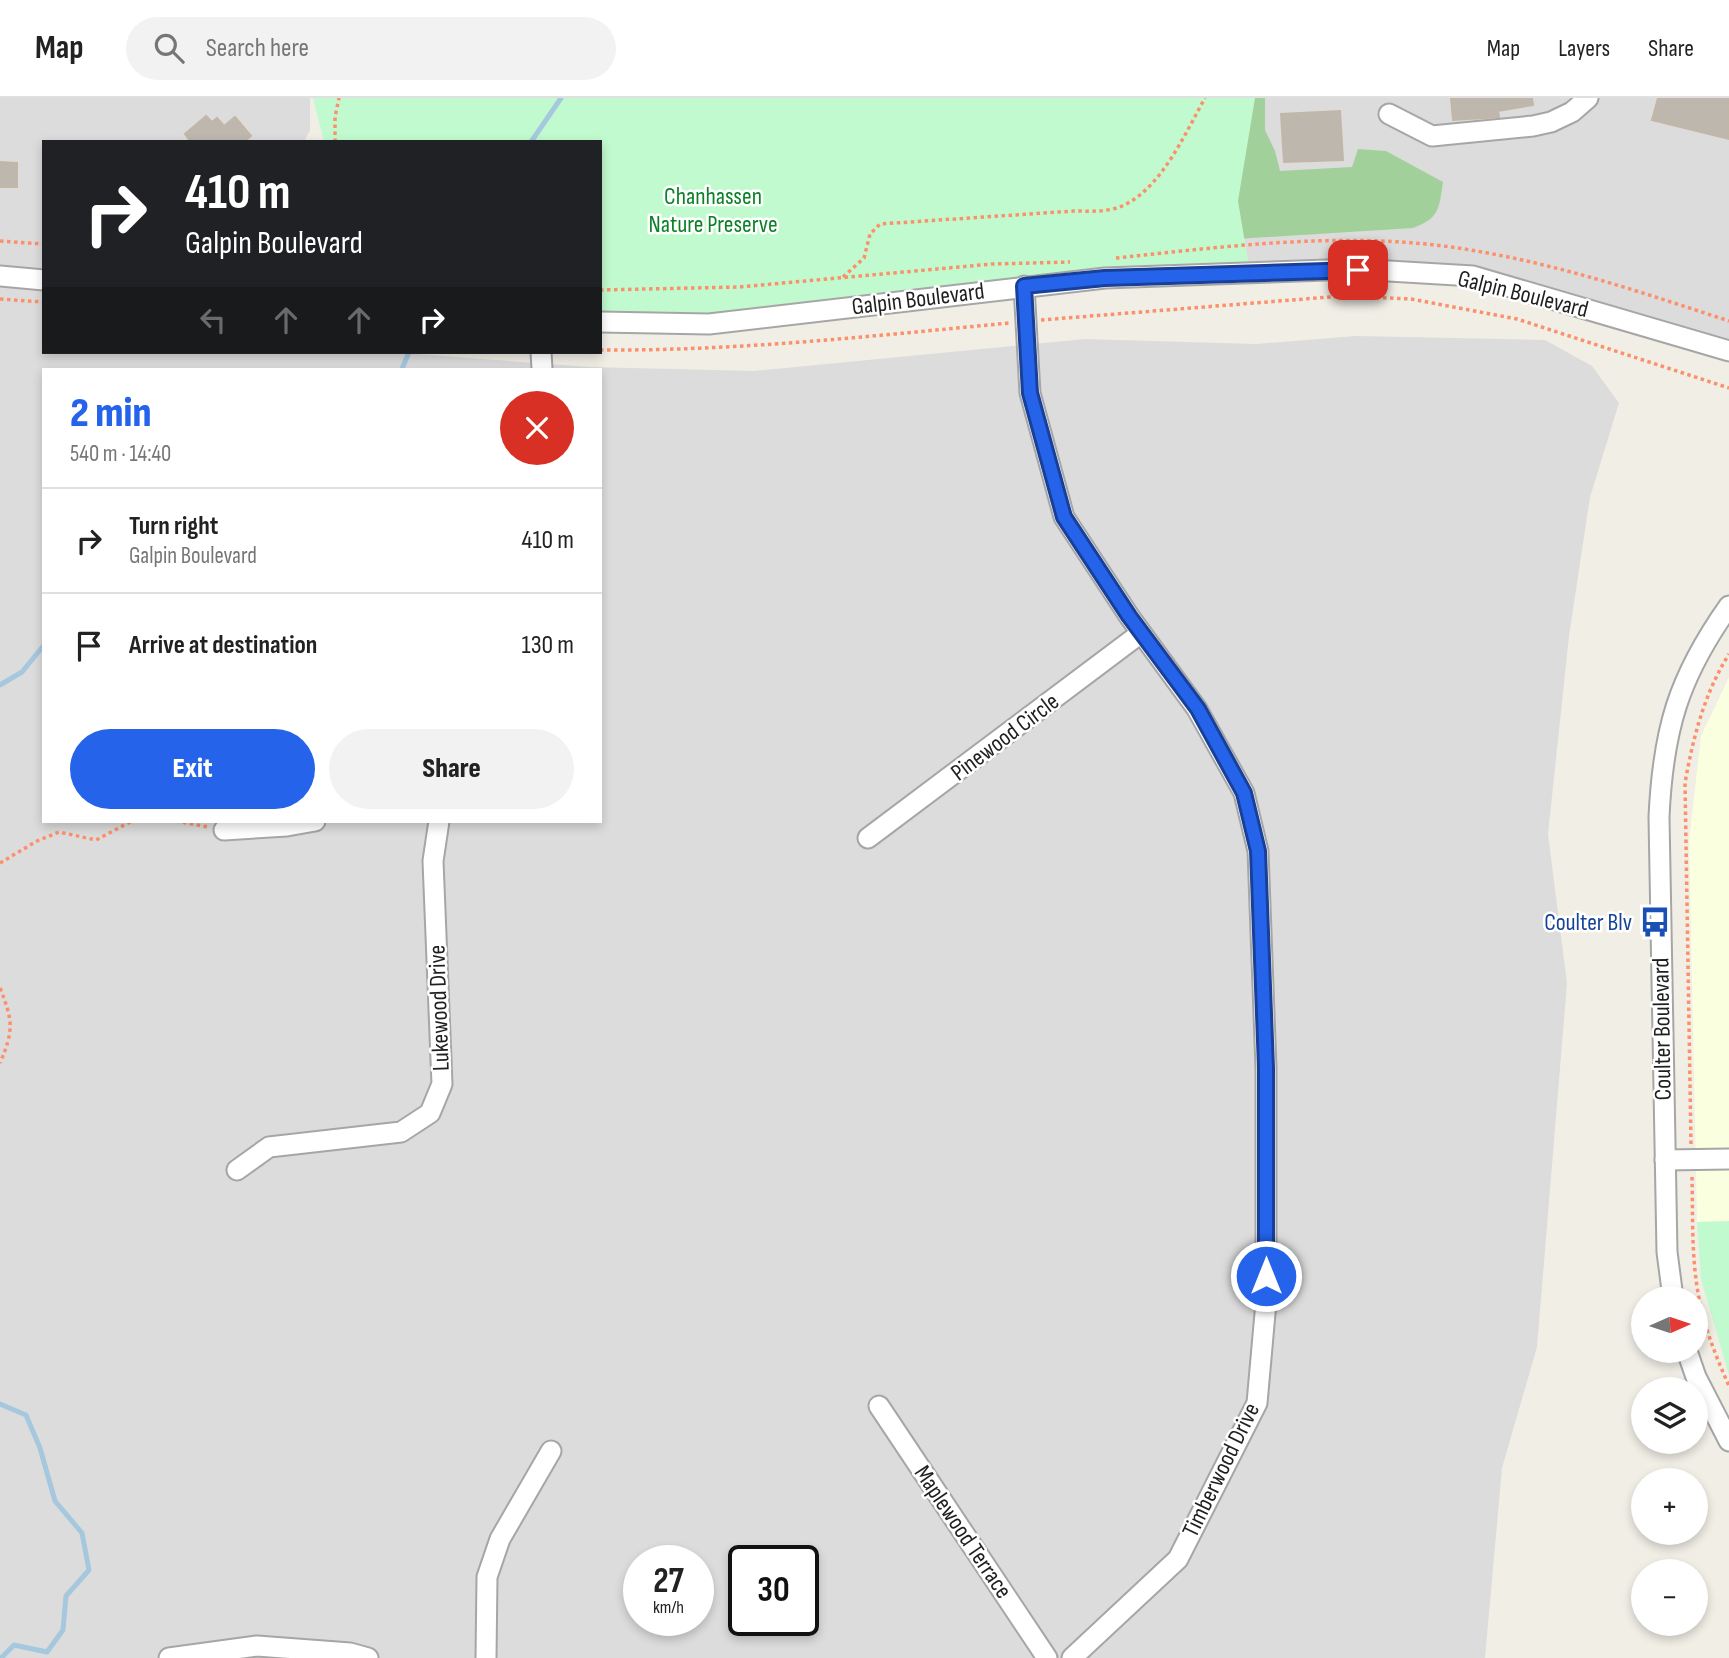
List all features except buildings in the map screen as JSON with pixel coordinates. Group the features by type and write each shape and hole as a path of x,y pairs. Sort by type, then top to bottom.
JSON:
{"street":[{"path":"1389,114 1432,136 1551,122 1572,112 1588,98"},
{"name":"Galpin Boulevard","path":"602,322 709,324 1105,278 1355,270 1473,276 1729,351"},
{"path":"0,276 42,280"},
{"name":"Timberwood Drive","path":"1024,286 1030,393 1064,517 1142,633 1198,709 1244,793 1258,851 1266,1068 1266,1302 1257,1403 1178,1559 1072,1658"},
{"name":"Coulter Boulevard","path":"1671,1286 1667,1252 1665,1160 1659,817 1661,773 1668,735 1689,671 1704,641 1729,606"},
{"name":"Pinewood Circle","path":"868,838 1142,633"},
{"path":"224,830 304,823"},
{"name":"Lukewood Drive","path":"237,1170 269,1147 401,1132 430,1114 442,1084 433,861 439,823"},
{"path":"1665,1160 1729,1159"},
{"path":"1691,1363 1729,1441"},
{"name":"Maplewood Terrace","path":"879,1406 1047,1658"},
{"path":"486,1658 487,1577 500,1539 551,1451"},
{"path":"169,1658 257,1646 270,1652 350,1653 368,1658"}],"path":[{"path":"335,140 338,98"},
{"path":"843,277 864,258 870,234 880,223 1102,211 1127,204 1146,189 1175,153 1205,98"},
{"path":"0,241 42,244"},
{"path":"602,350 670,351 779,345 1026,321 1342,296 1411,299 1517,318 1729,388"},
{"path":"0,299 42,302"},
{"path":"1729,654 1703,708 1693,738 1685,783 1694,1266 1700,1304 1714,1351 1729,1386"},
{"path":"0,863 37,841 59,832 96,840 128,823"},
{"path":"187,823 224,830"},
{"path":"0,988 11,1016 10,1040 0,1063"}],"shaded area":[{"path":"0,98 310,98 310,130 305,140 42,140 42,354 416,354 590,367 754,371 1085,339 1256,344 1356,336 1545,340 1592,366 1619,403 1590,497 1569,636 1548,834 1567,983 1537,1347 1502,1468 1485,1658 0,1658"},
{"path":"1255,98 1729,98 1729,353 1477,277 1250,273 1238,201"},
{"path":"1729,677 1729,1221 1697,1222 1689,841 1701,736"}],"green space":[{"name":"Chanhassen Nature Preserve","path":"313,98 1255,98 1238,201 1250,273 709,324 602,322 602,140 324,140"},
{"path":"1218,98 1265,98 1265,130 1275,151 1280,171 1352,167 1358,149 1386,151 1443,182 1437,211 1429,220 1413,228 1043,251"},
{"path":"1729,1221 1729,1375 1708,1303 1708,1286 1703,1286 1701,1279 1697,1222"}],"waterway":[{"path":"532,140 561,98"},
{"path":"402,368 408,354"},
{"path":"0,685 22,672 42,647"},
{"path":"0,1404 26,1415 40,1448 55,1501 82,1533 89,1570 66,1596 63,1630 47,1652 14,1645 1,1658"}],"place":[{"name":"Coulter Blv","path":"1655,922"}],"route":[{"path":"1266,1276 1266,1068 1258,851 1244,793 1198,709 1129,616 1064,517 1030,393 1024,286 1105,278 1358,270"}]}
